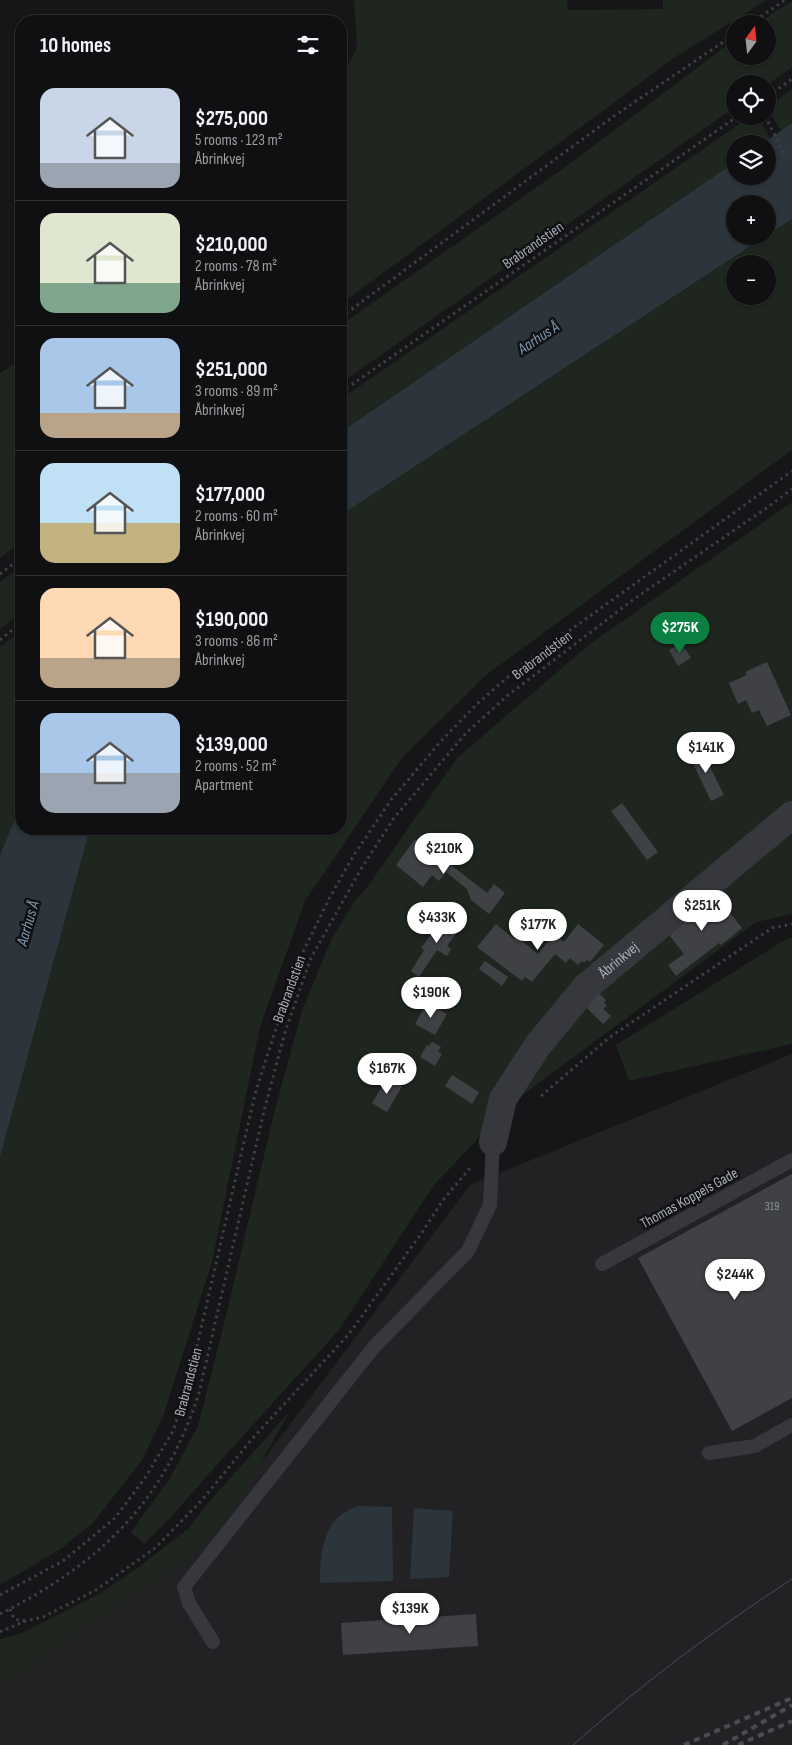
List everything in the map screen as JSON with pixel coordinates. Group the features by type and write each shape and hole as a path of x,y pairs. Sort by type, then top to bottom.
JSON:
{"street":[{"name":"Åbrinkvej","path":"493,1142 503,1099 538,1045 586,987 792,815"}],"lane":[{"path":"213,1642 189,1603 184,1587 374,1347 468,1251 490,1205 493,1142"},
{"name":"Thomas Koppels Gade","path":"602,1264 792,1160"},
{"path":"709,1454 755,1446 792,1426"}],"path":[{"path":"763,15 785,0"},
{"path":"347,313 614,116 726,40"},
{"path":"776,90 792,79"},
{"name":"Brabrandstien","path":"347,388 726,124"},
{"path":"770,125 786,157"},
{"path":"0,1595 63,1561 115,1518 145,1478 173,1431 188,1385 255,1094 296,966 338,882 391,800 453,728 478,703 523,664 792,470"},
{"name":"Brabrandstien","path":"0,1614 60,1581 104,1547 125,1526 162,1478 185,1433 199,1393 264,1111 285,1032 311,958 361,869 394,818 466,733 507,696 634,599 768,507 792,488"},
{"path":"0,574 15,563"},
{"path":"0,640 15,628"},
{"path":"539,1098 610,1036 772,928 792,924"},
{"path":"0,1632 25,1621 43,1617 96,1590 155,1548 196,1506 252,1439 349,1334 443,1200 493,1142"},
{"path":"10,1609 14,1619 25,1621"}],"shaded area":[{"path":"354,0 567,0 568,10 663,9 663,0 767,0 743,15 726,15 726,26 674,58 347,300 347,68 357,47"},
{"path":"792,1 792,67 776,78 776,75 726,75 726,113 347,379 347,321 571,163 726,46 726,65 776,65 776,15 770,15"},
{"path":"792,89 792,123 781,131 776,123 776,100"},
{"path":"738,125 762,125 768,135 726,135 726,168 347,428 347,395"},
{"path":"792,219 792,450 485,676 402,758 305,901 260,1027 212,1262 163,1417 142,1460 93,1523 62,1548 0,1585 0,1157 88,835 347,835 347,511 726,262 726,305 776,305 776,255 737,255 752,245 776,245 776,230"},
{"path":"15,364 15,547 0,558 0,373"},
{"path":"792,502 792,914 756,922 512,1103 434,1185 339,1330 173,1515 144,1544 131,1532 169,1480 198,1426 275,1109 302,1011 331,940 356,899 368,886 457,758 590,644"},
{"path":"15,571 15,618 0,629 0,582"},
{"path":"15,636 15,819 0,855 0,647"},
{"path":"788,938 792,938 792,1044 629,1081 616,1045"},
{"path":"792,1054 792,1745 0,1745 0,1649 196,1549 470,1185"},
{"path":"290,1411 238,1503 184,1563 103,1615 15,1677 0,1683 0,1639 22,1633 99,1594 139,1567 189,1528 209,1502"}],"water":[{"name":"Aarhus Å","path":"792,123 792,219 776,230 776,195 726,195 726,245 752,245 737,255 726,255 726,262 347,511 347,428 726,168 726,185 776,185 775,135"},
{"name":"Aarhus Å","path":"15,819 15,835 88,835 0,1157 0,855"},
{"path":"358,1506 392,1507 393,1581 320,1583 322,1549 328,1533 339,1516"},
{"path":"414,1508 453,1511 449,1577 410,1579"}],"building":[{"path":"681,643 691,658 678,666 669,650"},
{"path":"767,662 791,715 767,726 759,710 752,713 746,700 738,704 729,683 747,675 745,672"},
{"path":"700,747 724,795 711,801 688,753"},
{"path":"622,803 658,852 647,860 611,811"},
{"path":"415,839 487,893 494,884 505,893 489,914 471,900 467,889 446,872 439,881 432,875 423,887 396,865"},
{"path":"714,893 742,928 676,976 668,965 684,954 666,931"},
{"path":"447,916 461,927 447,946 451,949 447,956 437,950 419,977 411,971 424,950 421,948"},
{"path":"496,924 514,939 516,936 538,954 554,934 564,942 578,924 604,945 590,962 587,960 584,963 582,961 578,965 570,958 566,963 555,954 532,982 525,977 522,981 477,947"},
{"path":"485,961 508,977 502,986 479,969"},
{"path":"597,991 606,1000 604,1003 607,1006 603,1009 611,1016 603,1024 583,1004"},
{"path":"427,1002 447,1014 435,1035 415,1024"},
{"path":"432,1042 441,1047 438,1052 442,1054 435,1066 420,1057 427,1045 429,1046"},
{"path":"452,1075 479,1092 472,1104 445,1086"},
{"path":"388,1078 402,1086 387,1112 372,1103"},
{"path":"792,1174 792,1398 732,1431 638,1258"},
{"path":"476,1614 478,1646 343,1655 341,1623"}],"tram line":[{"path":"573,1745 680,1658 735,1617 792,1579"}],"railway":[{"path":"684,1745 792,1698"},
{"path":"723,1745 792,1705"},
{"path":"738,1745 792,1721"}]}
